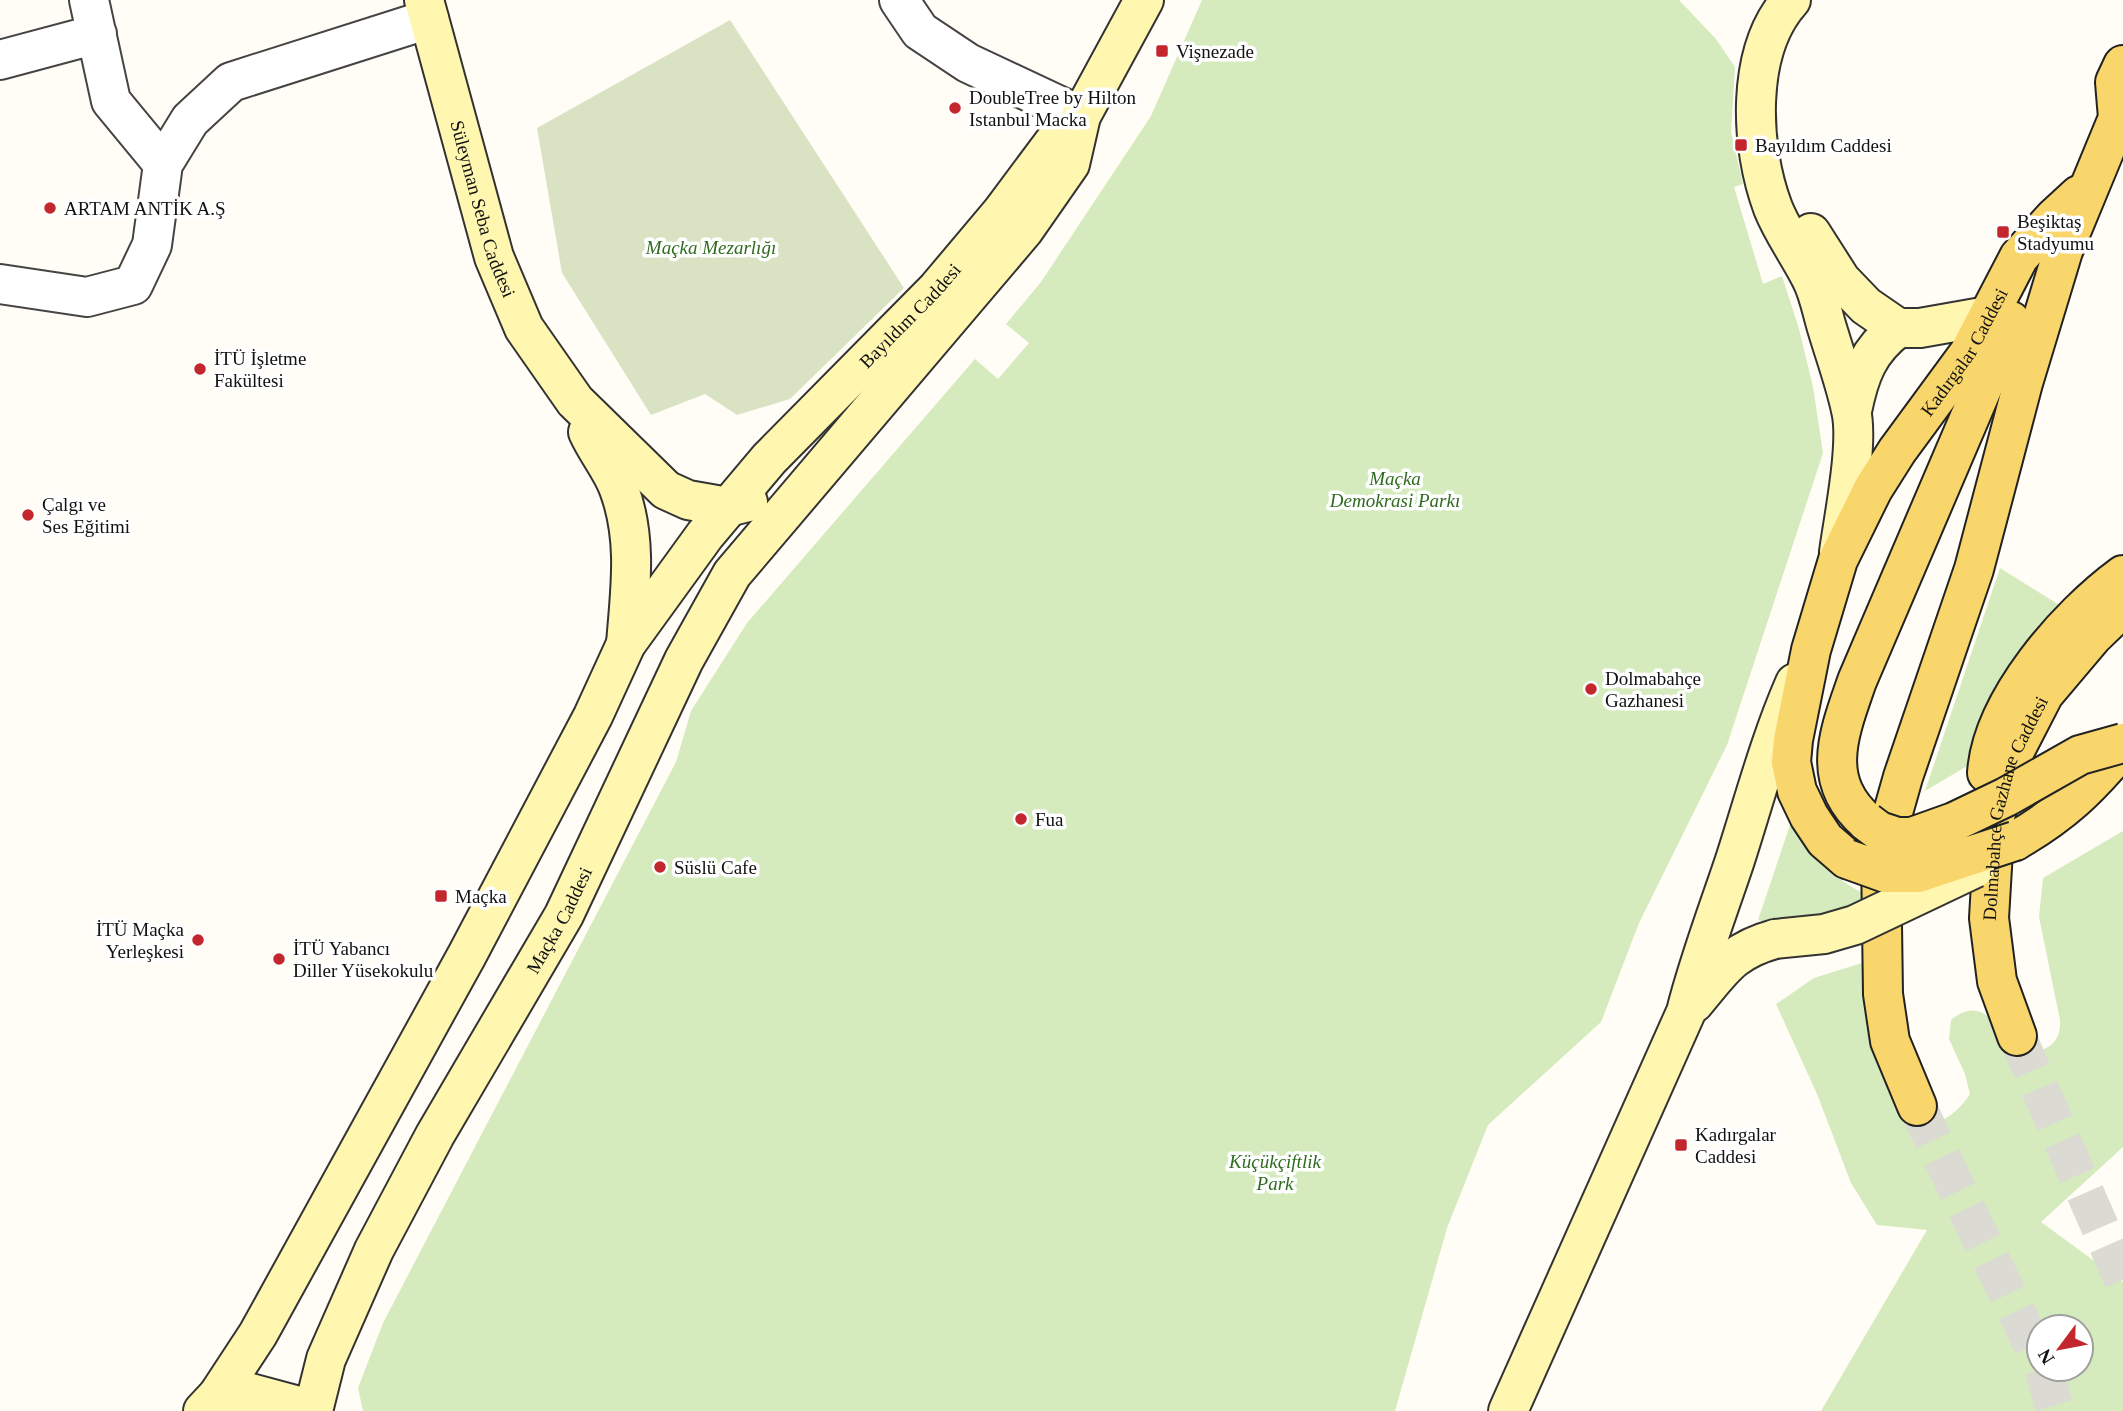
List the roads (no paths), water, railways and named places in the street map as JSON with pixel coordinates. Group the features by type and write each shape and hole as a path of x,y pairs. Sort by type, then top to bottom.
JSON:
{"main road":[{"name":"Bayıldım Caddesi","path":"839,448 1024,230 1070,163 1081,116 1144,0"},
{"path":"1791,0 1769,36 1758,76 1758,153 1773,209 1812,279 1852,411"},
{"path":"1814,0 1799,25 1785,65 1779,99 1778,137 1783,164 1812,235 1842,280 1866,306 1898,328 1920,328 1988,316"},
{"name":"Süleyman Seba Caddesi","path":"426,10 494,257 524,328 575,401 666,491 688,500 728,507"},
{"name":"Kadırgalar Caddesi","path":"2015,841 1918,873 1886,873 1847,859 1825,840 1797,791 1791,762 1793,740 1811,649 1838,560 1879,479 1916,423 1969,354 2019,257 2040,233 2091,185 2118,118 2115,82 2123,65"},
{"name":"Bayıldım Caddesi","path":"728,507 769,459 937,289 1002,213 1061,132 1081,116"},
{"path":"1917,1106 1890,1041 1884,1006 1881,855 1903,777 1974,569 2023,383 2063,251 2091,185 2107,170 2123,163"},
{"path":"2040,233 2024,291 1857,681 1838,735 1837,765 1840,786 1852,808 1879,831 1897,837 1912,837 1986,807 2080,755 2123,745"},
{"path":"1838,560 1851,455 1852,411 1858,385 1873,352 1898,328"},
{"name":"Süleyman Seba Caddesi","path":"575,401 590,436 619,488 629,523 633,558 626,644"},
{"path":"211,1403 247,1351 467,956 593,716 626,644 728,507 776,494 804,477 839,448"},
{"name":"Maçka Caddesi","path":"304,1409 374,1250 435,1135 564,915 684,660 732,573 839,448"},
{"path":"1989,918 1985,857 1986,790 1988,762 2002,716 2053,639 2095,596 2123,576"},
{"name":"Dolmabahçe Gazhane Caddesi","path":"2017,1036 1997,981 1989,918 1995,817 2010,760 2044,694 2093,636 2123,607"},
{"path":"1508,1411 1686,1012 1705,942 1776,730 1811,649"},
{"path":"1686,1012 1732,957 1751,946 1775,939 1824,934 1855,925 1972,870 2044,824 2071,803 2091,785 2123,745"},
{"path":"247,1351 263,1360 289,1385 304,1409"},
{"path":"211,1403 247,1391 304,1409"}],"street":[{"path":"899,0 920,31 968,63 1081,116"},
{"path":"0,284 87,297 132,285 152,245 163,164 190,120 231,82 426,10"},
{"path":"0,60 93,17 111,100 163,164"}],"tunnel":[{"path":"2017,1036 2123,1280"},
{"path":"1917,1106 2025,1330"},
{"path":"2047,1383 2056,1411"}],"place":[{"name":"Vişnezade","path":"1162,51"},
{"name":"DoubleTree by Hilton Istanbul Macka","path":"955,108"},
{"name":"Bayıldım Caddesi","path":"1741,145"},
{"name":"ARTAM ANTİK A.Ş","path":"50,208"},
{"name":"Beşiktaş Stadyumu","path":"2003,232"},
{"name":"İTÜ İşletme Fakültesi","path":"200,369"},
{"name":"Çalgı ve Ses Eğitimi","path":"28,515"},
{"name":"Dolmabahçe Gazhanesi","path":"1591,689"},
{"name":"Fua","path":"1021,819"},
{"name":"Süslü Cafe","path":"660,867"},
{"name":"Maçka","path":"441,896"},
{"name":"İTÜ Maçka Yerleşkesi","path":"198,940"},
{"name":"İTÜ Yabancı Diller Yüsekokulu","path":"279,959"},
{"name":"Kadırgalar Caddesi","path":"1681,1145"}],"park label":[{"name":"Maçka Mezarlığı","path":"711,247"},
{"name":"Maçka Demokrasi Parkı","path":"1395,489"},
{"name":"Küçükçiftlik Park","path":"1275,1172"}]}
